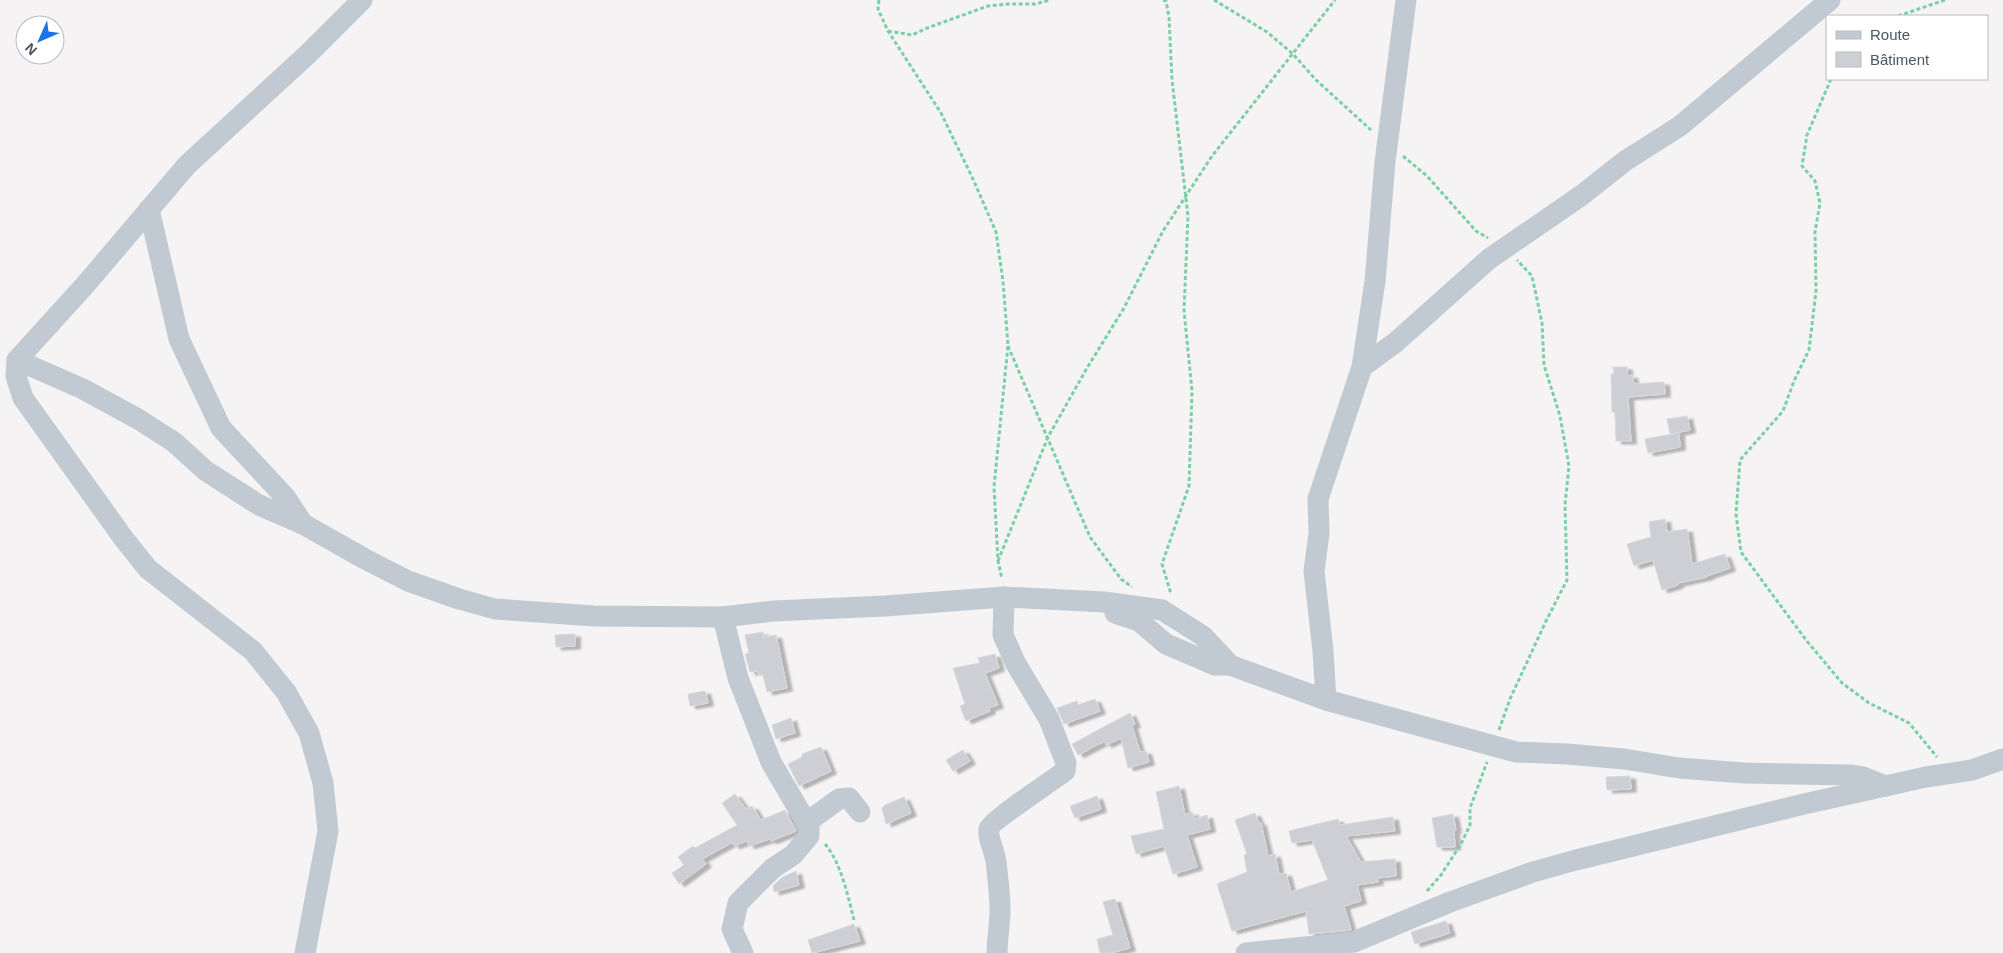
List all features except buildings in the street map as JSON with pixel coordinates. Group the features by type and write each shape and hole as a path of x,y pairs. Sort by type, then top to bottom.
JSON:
{"street":[{"path":"305,953 328,831 323,783 309,733 286,692 253,651 148,569 124,539 23,398 16,376 17,360 86,284 187,165 308,54 362,0"},
{"path":"1326,700 1323,651 1314,570 1319,534 1318,499 1362,367 1375,281 1388,144 1406,0"},
{"path":"1362,367 1396,342 1489,259 1582,195 1625,161 1680,126 1830,0"},
{"path":"149,209 179,339 221,428 286,498 303,524"},
{"path":"17,360 83,388 138,419 174,442 206,471 259,505 303,524 366,560 408,581 459,599 495,608 594,616 724,617 774,611 885,606 1004,597 1104,602 1162,610 1203,636 1230,665 1326,700 1516,752 1624,758 1679,768 1850,775 1885,786"},
{"path":"997,953 1000,912 995,851 989,836 990,828 996,820 1065,771 1066,763 1049,719 1020,671 1003,635 1004,597"},
{"path":"724,617 738,678 771,762 808,825 808,836 793,855 773,868 738,903 732,929 742,953"},
{"path":"1246,953 1354,942 1533,872 1804,804 1885,786 1972,770 2003,759"},
{"path":"808,825 839,799 849,798 860,812"}],"path":[{"path":"878,0 878,9 888,31 941,113 996,232 1003,281 1008,345 994,486 998,561 1004,597"},
{"path":"888,31 912,36 927,28 988,6 1035,4 1050,0"},
{"path":"1163,0 1166,1 1169,17 1172,80 1188,216 1184,310 1192,391 1189,486 1162,564 1173,602"},
{"path":"1214,0 1267,32 1293,54 1316,80 1427,176 1476,230 1505,248 1532,276 1542,323 1544,365 1560,416 1569,466 1565,505 1567,580 1514,691 1470,808 1470,825 1442,875 1426,892 1415,917"},
{"path":"998,561 1048,437 1124,308 1163,231 1212,156 1335,0"},
{"path":"1901,15 1945,0"},
{"path":"1831,80 1807,135 1802,166 1815,181 1820,203 1815,232 1816,291 1809,350 1794,381 1783,411 1740,460 1736,514 1741,552 1806,640 1842,683 1869,703 1909,723 1938,759 1941,775"},
{"path":"1008,345 1090,537 1121,579 1135,589"},
{"path":"808,825 832,852 840,869 854,920"}]}
